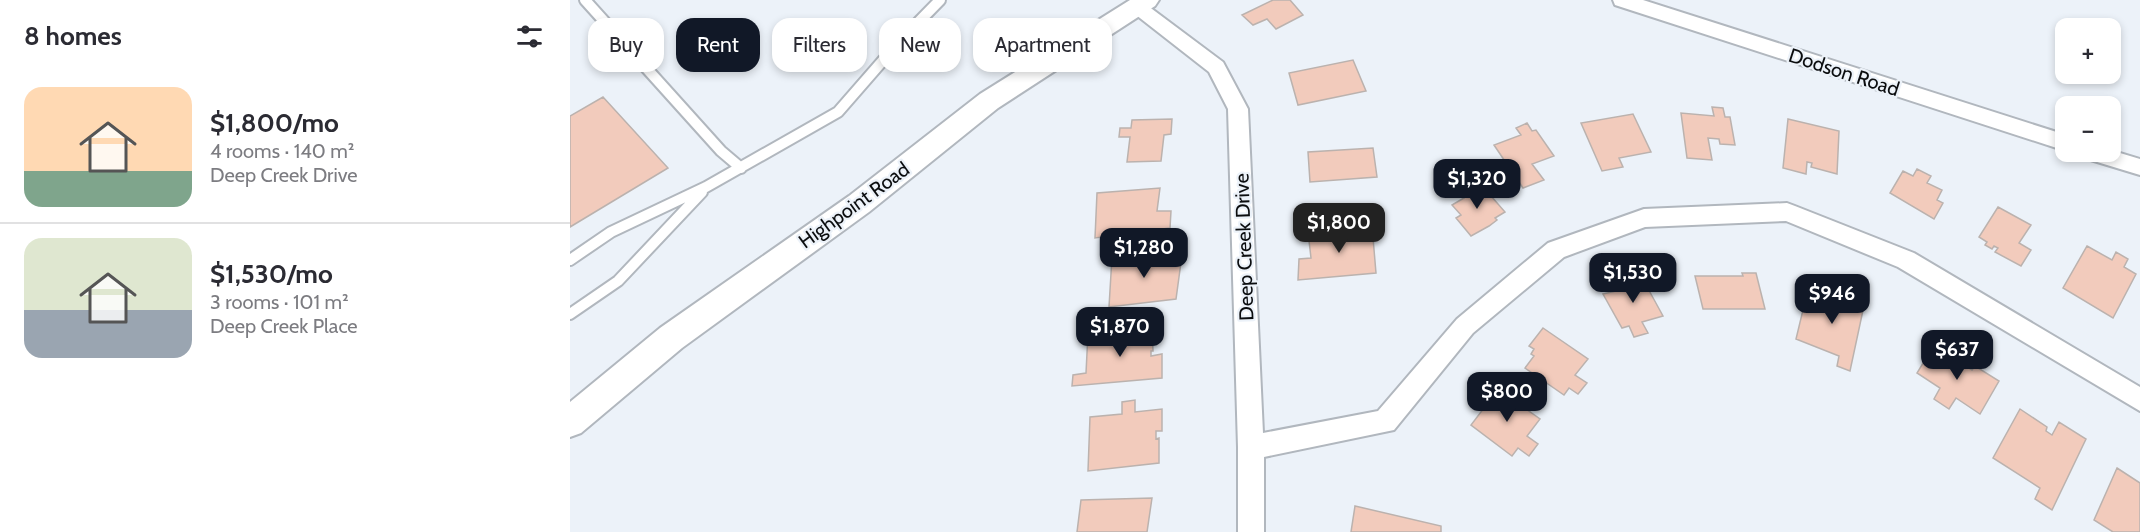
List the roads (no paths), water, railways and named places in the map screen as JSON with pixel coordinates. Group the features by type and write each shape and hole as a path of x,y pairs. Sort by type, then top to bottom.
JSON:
{"street":[{"name":"Dodson Road","path":"1622,0 2055,139"},
{"name":"Highpoint Road","path":"570,422 671,338 860,204 989,101 1138,2"},
{"name":"Deep Creek Drive","path":"1138,2 1216,66 1238,108 1251,447 1251,532"},
{"path":"2121,161 2140,167"},
{"path":"1251,447 1385,422 1465,326 1556,250 1644,218 1787,212 1906,260 2140,400"}],"lane":[{"path":"585,0 721,151 741,168"},
{"path":"570,260 611,232 706,187 838,112 898,42 940,0"},
{"path":"570,314 618,281 706,187"}]}
